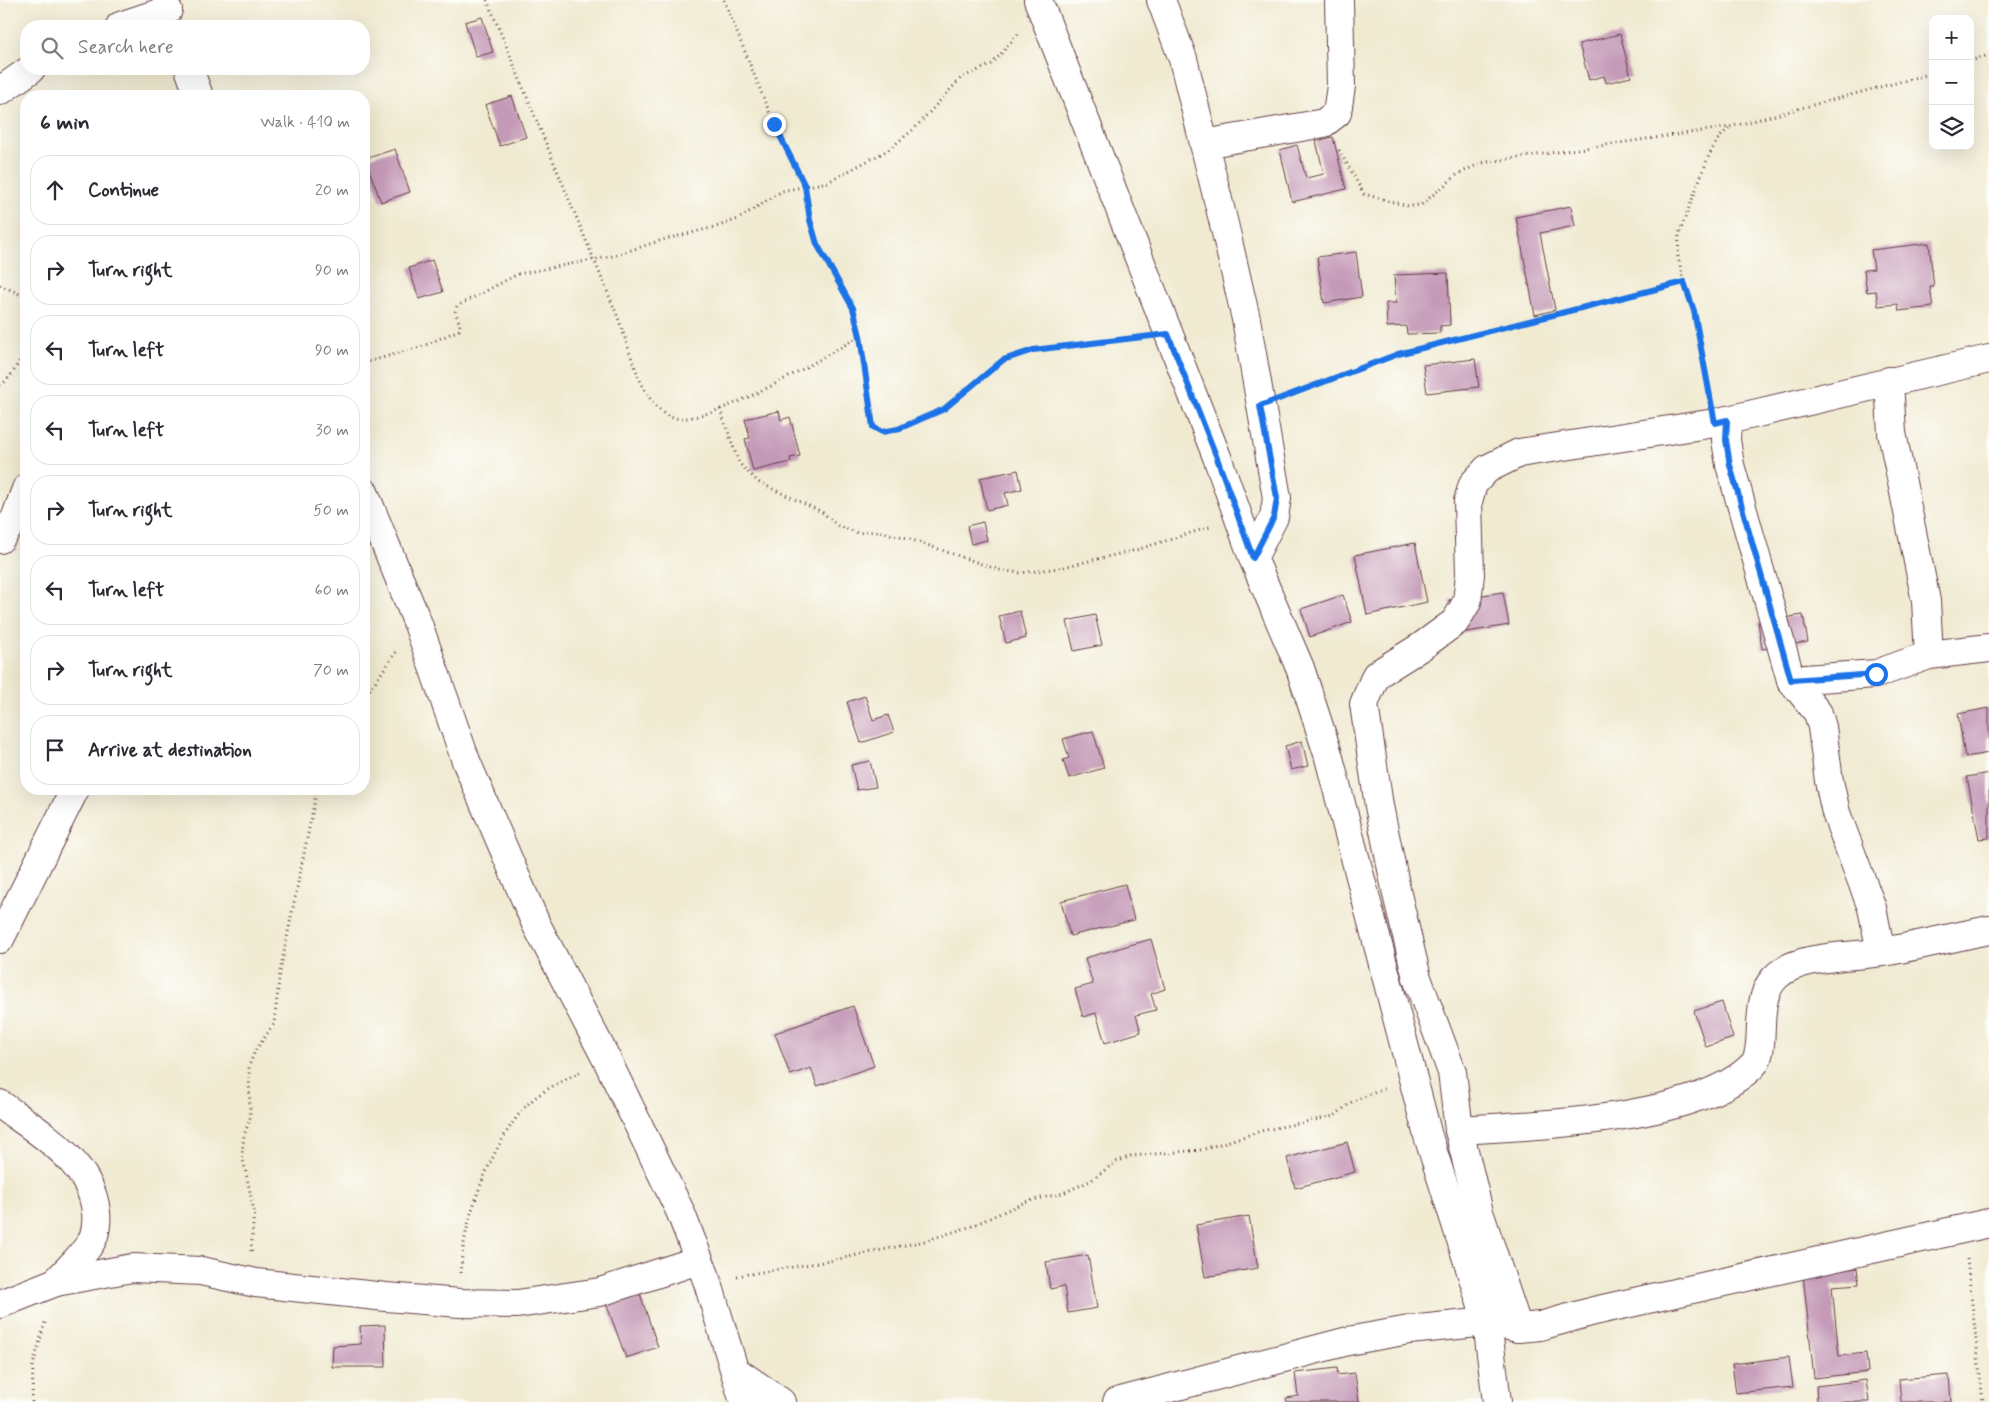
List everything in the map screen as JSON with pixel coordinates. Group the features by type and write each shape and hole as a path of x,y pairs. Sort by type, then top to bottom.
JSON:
{"street":[{"path":"1161,0 1183,59 1246,318 1277,498 1274,517 1253,558"},
{"path":"1204,144 1324,123 1337,113 1341,86 1339,0"},
{"path":"1040,5 1253,558 1300,668 1328,754 1428,1136 1487,1322 1497,1402"},
{"path":"141,20 169,12"},
{"path":"0,91 23,75"},
{"path":"191,75 197,90"},
{"path":"1518,1328 1479,1212 1459,1130 1452,1072 1417,978 1397,894 1379,806 1364,704 1376,675 1422,646 1454,622 1467,602 1470,574 1468,501 1473,484 1487,469 1519,453 1721,422 1889,381 1989,360"},
{"path":"1889,381 1892,433 1926,601 1929,655"},
{"path":"1721,422 1730,465 1791,680 1818,714 1820,720 1836,813 1872,908 1881,952"},
{"path":"0,539 15,519 20,505"},
{"path":"370,507 418,624 466,761 536,924 607,1060 680,1210 703,1270 744,1402"},
{"path":"1791,680 1876,674 1929,655 1989,648"},
{"path":"0,938 71,795"},
{"path":"1459,1130 1576,1122 1687,1102 1730,1082 1754,1064 1760,1040 1760,1012 1766,994 1779,974 1801,963 1881,952 1989,930"},
{"path":"0,1104 53,1143 82,1172 94,1197 96,1220 92,1241 56,1282"},
{"path":"1117,1402 1348,1341 1409,1330 1487,1322 1518,1328 1540,1326 1594,1311 1977,1226"},
{"path":"0,1304 56,1282 132,1268 201,1271 245,1280 332,1292 460,1303 517,1304 600,1292 703,1270"},
{"path":"736,1372 781,1402"}],"path":[{"path":"487,0 650,399 661,411 673,418 692,417 720,409 785,379 860,336"},
{"path":"724,0 774,124 805,186 810,220 817,244 853,308 860,336 873,427 882,432 898,429 944,409 1003,360 1033,350 1168,334"},
{"path":"370,361 423,346 459,330 460,324 455,312 456,306 518,274 594,260 719,226 738,219 782,191 828,182 888,150 914,129 961,78 992,64 1040,5"},
{"path":"1973,60 1989,55"},
{"path":"1324,123 1364,194 1408,206 1421,205 1458,174 1481,163 1730,127 1929,74"},
{"path":"1721,422 1694,311 1678,257 1679,234 1709,155 1719,138 1730,127"},
{"path":"1260,406 1398,354 1684,282"},
{"path":"0,285 20,295"},
{"path":"0,385 9,376 20,358"},
{"path":"720,409 739,463 758,482 822,512 838,526 858,533 878,531 907,538 1000,570 1021,573 1059,568 1136,550 1238,518"},
{"path":"370,689 386,664 418,624"},
{"path":"245,1280 253,1240 254,1211 242,1154 244,1135 250,1119 249,1066 255,1051 274,1024 280,972 316,795"},
{"path":"460,1303 461,1264 465,1235 493,1157 508,1128 529,1103 557,1084 607,1060"},
{"path":"703,1270 771,1272 917,1243 972,1226 1024,1202 1063,1193 1090,1182 1116,1162 1131,1156 1201,1150 1261,1132 1334,1116 1366,1095 1414,1080"},
{"path":"1977,1226 1970,1296 1983,1402"},
{"path":"32,1402 33,1365 56,1282"}],"building":[{"path":"482,17 493,52 476,57 465,22"},
{"path":"1620,34 1631,77 1606,83 1604,76 1589,80 1579,44"},
{"path":"512,96 526,137 500,146 485,105"},
{"path":"1333,137 1346,189 1292,202 1280,150 1297,145 1306,178 1324,174 1316,141"},
{"path":"395,149 410,192 381,202 370,172 370,157"},
{"path":"1571,206 1575,226 1540,233 1555,310 1535,315 1516,217"},
{"path":"1929,243 1934,287 1930,287 1933,307 1899,311 1898,304 1878,306 1876,291 1867,292 1864,270 1874,269 1871,250"},
{"path":"1356,252 1362,297 1324,303 1317,257"},
{"path":"432,260 443,292 419,299 409,268"},
{"path":"1448,273 1450,325 1440,326 1440,333 1407,334 1406,326 1387,327 1386,303 1396,303 1394,275"},
{"path":"1475,359 1479,387 1427,393 1423,365"},
{"path":"779,411 781,420 790,417 800,456 790,458 791,462 753,471 745,439 750,438 745,419"},
{"path":"1018,470 1022,489 1005,493 1008,505 987,510 980,478"},
{"path":"983,522 987,540 971,544 967,526"},
{"path":"1415,543 1427,602 1367,615 1355,555"},
{"path":"1503,592 1509,625 1455,634 1449,600"},
{"path":"1343,595 1352,622 1310,637 1301,609"},
{"path":"1020,611 1026,638 1006,643 999,616"},
{"path":"1095,615 1102,645 1074,651 1067,621"},
{"path":"1803,615 1808,642 1762,649 1758,622"},
{"path":"865,696 873,720 888,715 894,732 861,743 847,702"},
{"path":"1989,708 1989,753 1965,757 1958,714"},
{"path":"1093,731 1104,768 1069,778 1063,760 1069,758 1063,739"},
{"path":"1302,741 1308,766 1291,770 1285,746"},
{"path":"870,761 876,787 857,790 851,765"},
{"path":"1989,773 1989,838 1979,839 1967,777"},
{"path":"1125,884 1134,920 1070,936 1061,901"},
{"path":"1151,939 1165,989 1151,994 1156,1010 1136,1015 1141,1032 1105,1043 1096,1013 1083,1017 1075,989 1093,984 1085,958"},
{"path":"1722,1002 1733,1038 1706,1047 1694,1011"},
{"path":"853,1006 874,1066 817,1086 811,1068 790,1075 775,1033"},
{"path":"1347,1142 1355,1172 1295,1188 1287,1158"},
{"path":"1249,1216 1258,1268 1205,1277 1196,1225"},
{"path":"1088,1255 1097,1308 1068,1313 1064,1286 1050,1289 1046,1262"},
{"path":"1857,1268 1859,1284 1832,1286 1839,1356 1866,1353 1868,1372 1814,1378 1803,1274"},
{"path":"632,1270 658,1347 626,1358 598,1281"},
{"path":"385,1325 386,1367 332,1367 333,1346 361,1344 360,1326"},
{"path":"1789,1357 1793,1387 1736,1393 1732,1364"},
{"path":"1337,1368 1338,1375 1355,1373 1359,1402 1287,1402 1286,1398 1298,1396 1295,1373"},
{"path":"1949,1375 1951,1402 1901,1402 1899,1379"},
{"path":"1866,1380 1869,1402 1817,1402 1816,1386"}],"route":[{"path":"774,124 805,186 810,220 817,244 837,276 853,308 860,336 873,427 882,432 898,429 921,417 944,409 964,390 1003,360 1033,350 1168,334 1217,458 1253,558 1274,517 1277,498 1260,406 1398,354 1684,282 1694,311 1715,423 1727,420 1726,440 1730,465 1743,505 1791,680 1876,674"}]}
